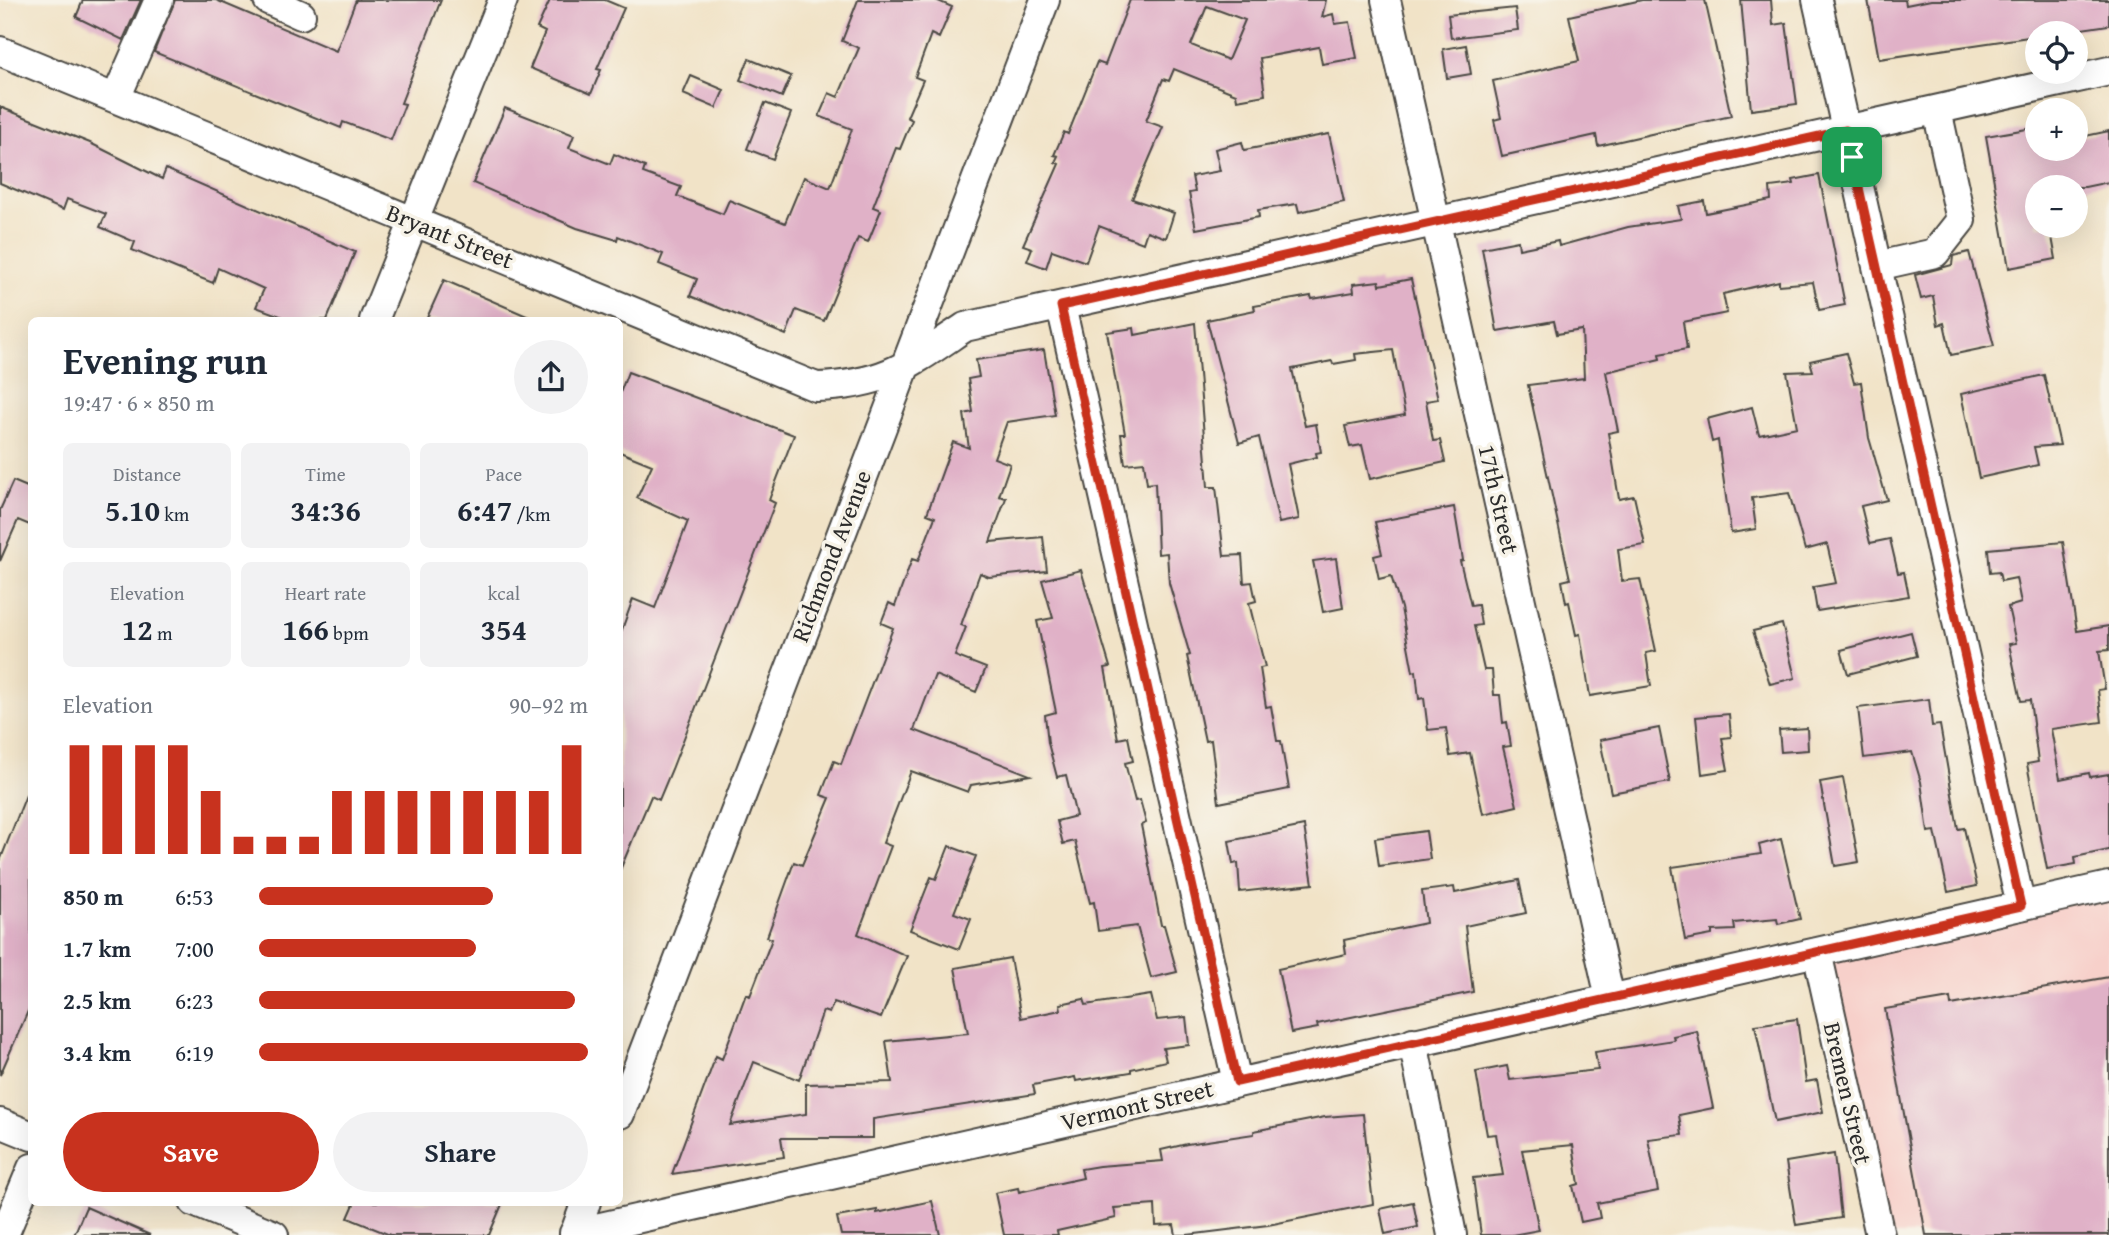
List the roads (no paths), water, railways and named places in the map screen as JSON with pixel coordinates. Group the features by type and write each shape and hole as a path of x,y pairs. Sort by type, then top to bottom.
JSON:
{"street":[{"path":"117,98 159,0"},
{"path":"268,0 301,15"},
{"path":"375,317 503,0"},
{"name":"Richmond Avenue","path":"623,1094 1045,0"},
{"name":"17th Street","path":"1386,0 1611,998"},
{"path":"1817,0 2021,906"},
{"name":"Bryant Street","path":"0,51 816,387 853,386 903,368 965,327 2109,71"},
{"path":"1877,266 1935,253 1961,220 1937,110"},
{"path":"1061,306 1237,1082"},
{"name":"Vermont Street","path":"574,1234 2109,886"},
{"name":"Bremen Street","path":"1817,952 1880,1235"},
{"path":"1413,1042 1452,1235"},
{"path":"0,1123 28,1134"},
{"path":"5,1235 28,1178"},
{"path":"204,1206 274,1235"},
{"path":"574,1234 584,1206"}]}
